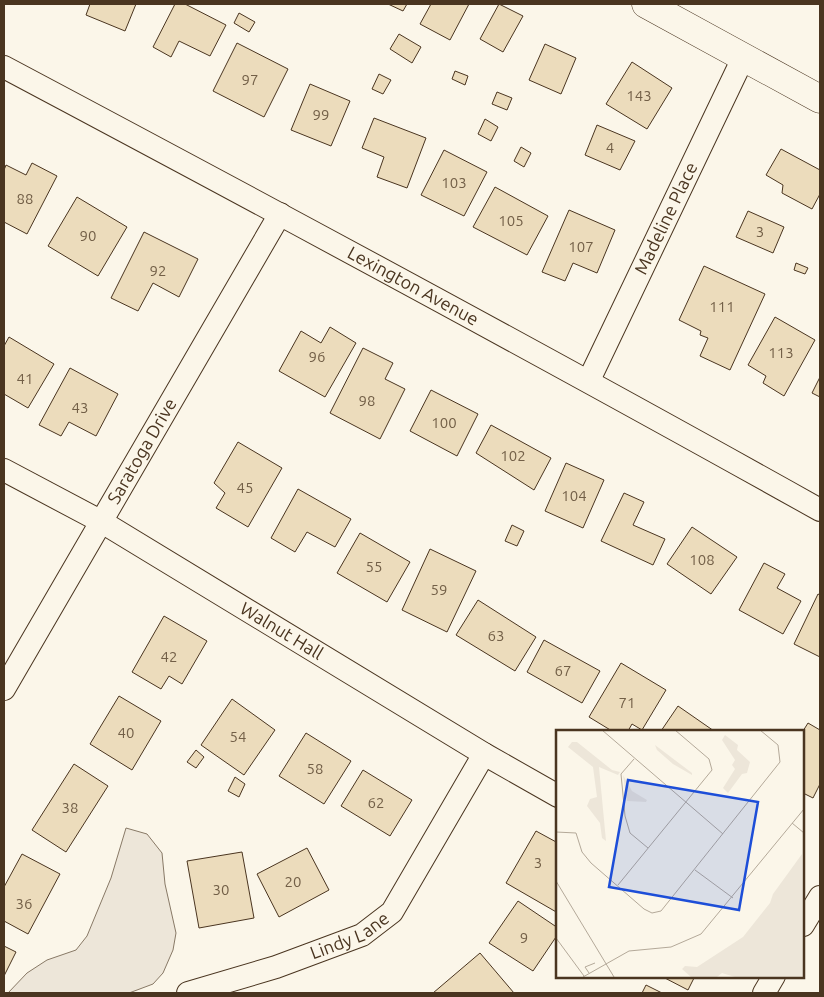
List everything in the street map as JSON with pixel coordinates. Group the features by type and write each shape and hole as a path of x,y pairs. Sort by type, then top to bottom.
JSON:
{"street":[{"path":"646,4 820,99"},
{"name":"Madeline Place","path":"589,380 744,56"},
{"name":"Lexington Avenue","path":"4,67 589,380 820,510"},
{"name":"Saratoga Drive","path":"4,689 280,214"},
{"name":"Walnut Hall","path":"4,470 102,522 484,754 556,795"},
{"name":"Lindy Lane","path":"188,993 276,967 362,935 392,912 484,754"},
{"path":"804,923 820,896"},
{"path":"764,993 773,977"}],"shaded area":[{"path":"126,828 147,834 162,853 165,884 176,933 173,950 163,973 153,984 129,993 8,993 27,973 47,960 76,950 87,936 111,878"}],"building":[{"path":"90,4 136,4 125,31 86,15"},
{"path":"175,4 185,4 226,25 210,56 179,41 171,57 153,47"},
{"path":"388,4 407,4 403,11"},
{"path":"431,4 469,4 450,40 420,24"},
{"path":"499,4 523,16 503,52 480,39"},
{"path":"239,13 255,22 249,32 234,23"},
{"path":"399,34 421,47 412,63 390,49"},
{"path":"237,43 288,69 264,117 213,91"},
{"path":"545,44 576,58 561,94 529,80"},
{"path":"632,62 672,88 647,129 606,104"},
{"path":"455,71 468,76 465,85 452,79"},
{"path":"379,74 391,80 383,94 372,89"},
{"path":"310,84 350,101 331,146 291,130"},
{"path":"497,92 512,98 507,110 492,104"},
{"path":"374,118 426,138 407,188 377,177 384,157 362,148"},
{"path":"485,119 498,127 491,141 478,134"},
{"path":"597,125 635,141 620,170 585,155"},
{"path":"521,147 531,153 524,167 514,161"},
{"path":"781,149 820,170 820,194 812,209 782,193 783,185 766,175"},
{"path":"444,150 487,172 464,216 421,195"},
{"path":"32,163 57,176 27,234 4,222 4,170 6,165 26,175"},
{"path":"495,187 548,216 527,255 473,227"},
{"path":"77,197 127,227 98,276 48,246"},
{"path":"569,210 615,230 597,273 573,263 565,281 542,272"},
{"path":"748,211 784,227 773,253 736,237"},
{"path":"144,232 198,259 179,297 153,283 138,311 111,298"},
{"path":"796,263 808,268 805,274 794,270"},
{"path":"704,266 765,294 730,370 700,356 708,338 700,335 701,331 679,320"},
{"path":"775,317 815,340 784,396 763,383 766,376 748,365"},
{"path":"330,327 356,343 325,397 279,371 301,331 321,343"},
{"path":"9,337 54,364 28,408 4,394 4,346"},
{"path":"363,348 393,363 385,379 405,389 380,439 330,413"},
{"path":"70,368 118,394 96,436 69,422 61,436 39,425"},
{"path":"820,377 820,397 812,393"},
{"path":"431,390 478,414 457,456 410,431"},
{"path":"491,425 551,458 534,490 476,453"},
{"path":"238,442 282,468 248,527 216,508 225,493 214,483"},
{"path":"566,463 604,480 583,528 545,511"},
{"path":"298,489 351,519 335,547 307,532 295,552 271,538"},
{"path":"624,493 644,502 633,525 665,539 653,565 601,541"},
{"path":"512,525 524,531 517,546 505,541"},
{"path":"692,527 737,557 711,594 667,564"},
{"path":"360,533 410,562 387,602 337,573"},
{"path":"430,549 476,571 447,632 402,610"},
{"path":"764,563 785,574 777,588 801,601 783,634 739,610"},
{"path":"818,594 820,595 820,657 794,644"},
{"path":"478,600 536,637 515,671 456,635"},
{"path":"164,616 207,641 182,684 169,676 161,689 132,672"},
{"path":"544,640 600,671 582,703 527,672"},
{"path":"621,663 666,690 642,730 632,724 629,730 610,730 589,717"},
{"path":"119,696 161,721 132,770 90,744"},
{"path":"232,699 275,730 244,775 201,745"},
{"path":"678,706 713,730 662,730"},
{"path":"808,723 820,730 820,784 813,798 804,794 804,730"},
{"path":"306,733 351,761 324,804 279,776"},
{"path":"196,750 204,757 196,768 187,762"},
{"path":"74,764 108,786 66,852 32,830"},
{"path":"363,770 412,800 390,836 341,806"},
{"path":"235,777 245,784 239,797 228,791"},
{"path":"536,831 556,842 556,912 506,883"},
{"path":"307,848 329,890 279,917 257,874"},
{"path":"242,852 254,918 199,928 187,861"},
{"path":"22,854 60,874 28,934 4,921 4,887"},
{"path":"518,901 556,927 556,937 533,971 489,943"},
{"path":"4,946 16,952 4,976"},
{"path":"480,953 514,993 433,993"},
{"path":"663,977 694,977 688,990"},
{"path":"646,985 662,993 642,993"}]}
